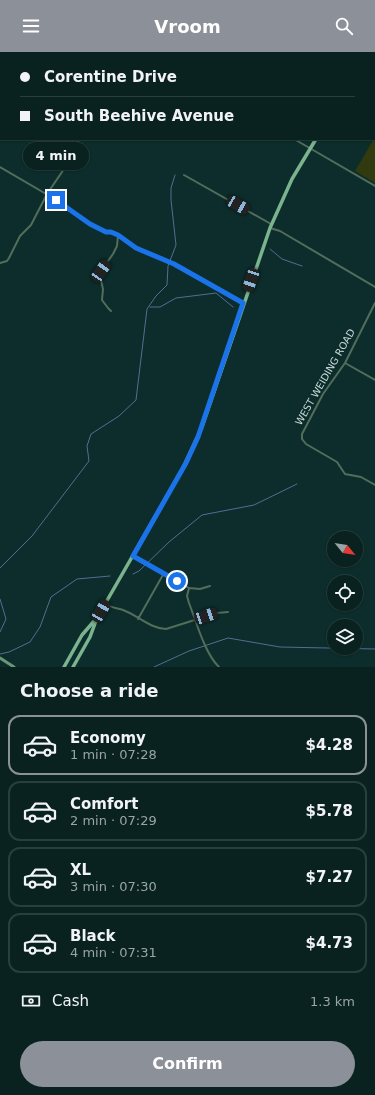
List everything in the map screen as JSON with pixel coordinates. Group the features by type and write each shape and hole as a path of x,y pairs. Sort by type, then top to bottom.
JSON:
{"main road":[{"path":"73,667 90,637 97,618 186,463 198,437 270,226 292,179 315,140"},
{"path":"64,667 82,635 97,618"}],"street":[{"path":"0,263 7,261 20,236 31,225 47,194 64,169 78,140"},
{"path":"296,140 375,186"},
{"path":"0,167 66,205 90,224 106,232 111,232 118,235 136,248 174,264 243,303"},
{"path":"184,175 375,287"},
{"path":"111,311 102,300 103,289 100,276 101,271 117,246 118,235"},
{"name":"WEST WEIDING ROAD","path":"375,303 345,363 321,397 304,429 302,439 306,444 337,462 345,474 361,477 375,485"},
{"path":"345,363 375,380"},
{"path":"133,556 190,588 200,589 210,586"},
{"path":"138,619 164,573"},
{"path":"190,588 187,596 189,604 208,651 214,663 219,667"},
{"path":"105,604 115,609 124,610 153,627 166,629 217,613 228,612"},
{"path":"0,658 14,667"}],"green space":[{"path":"373,140 375,140 375,183 355,171"}],"waterway":[{"path":"0,568 32,536 89,461 87,446 91,434 119,416 136,400 147,309 156,296 167,285 168,266 176,245 171,200 171,188 175,175"},
{"path":"270,249 282,259 302,266"},
{"path":"150,307 160,307 176,298 216,293 233,307"},
{"path":"133,574 139,571 169,542 202,515 254,505 297,484"},
{"path":"0,654 9,652 30,642 40,627 51,597 77,579 110,576"},
{"path":"0,599 6,619 0,632"},
{"path":"154,667 189,651 228,638 280,647 375,649"}],"route":[{"path":"56,200 66,205 90,224 106,232 111,232 118,235 136,248 174,264 243,303 198,437 186,463 133,556 177,581"}]}
